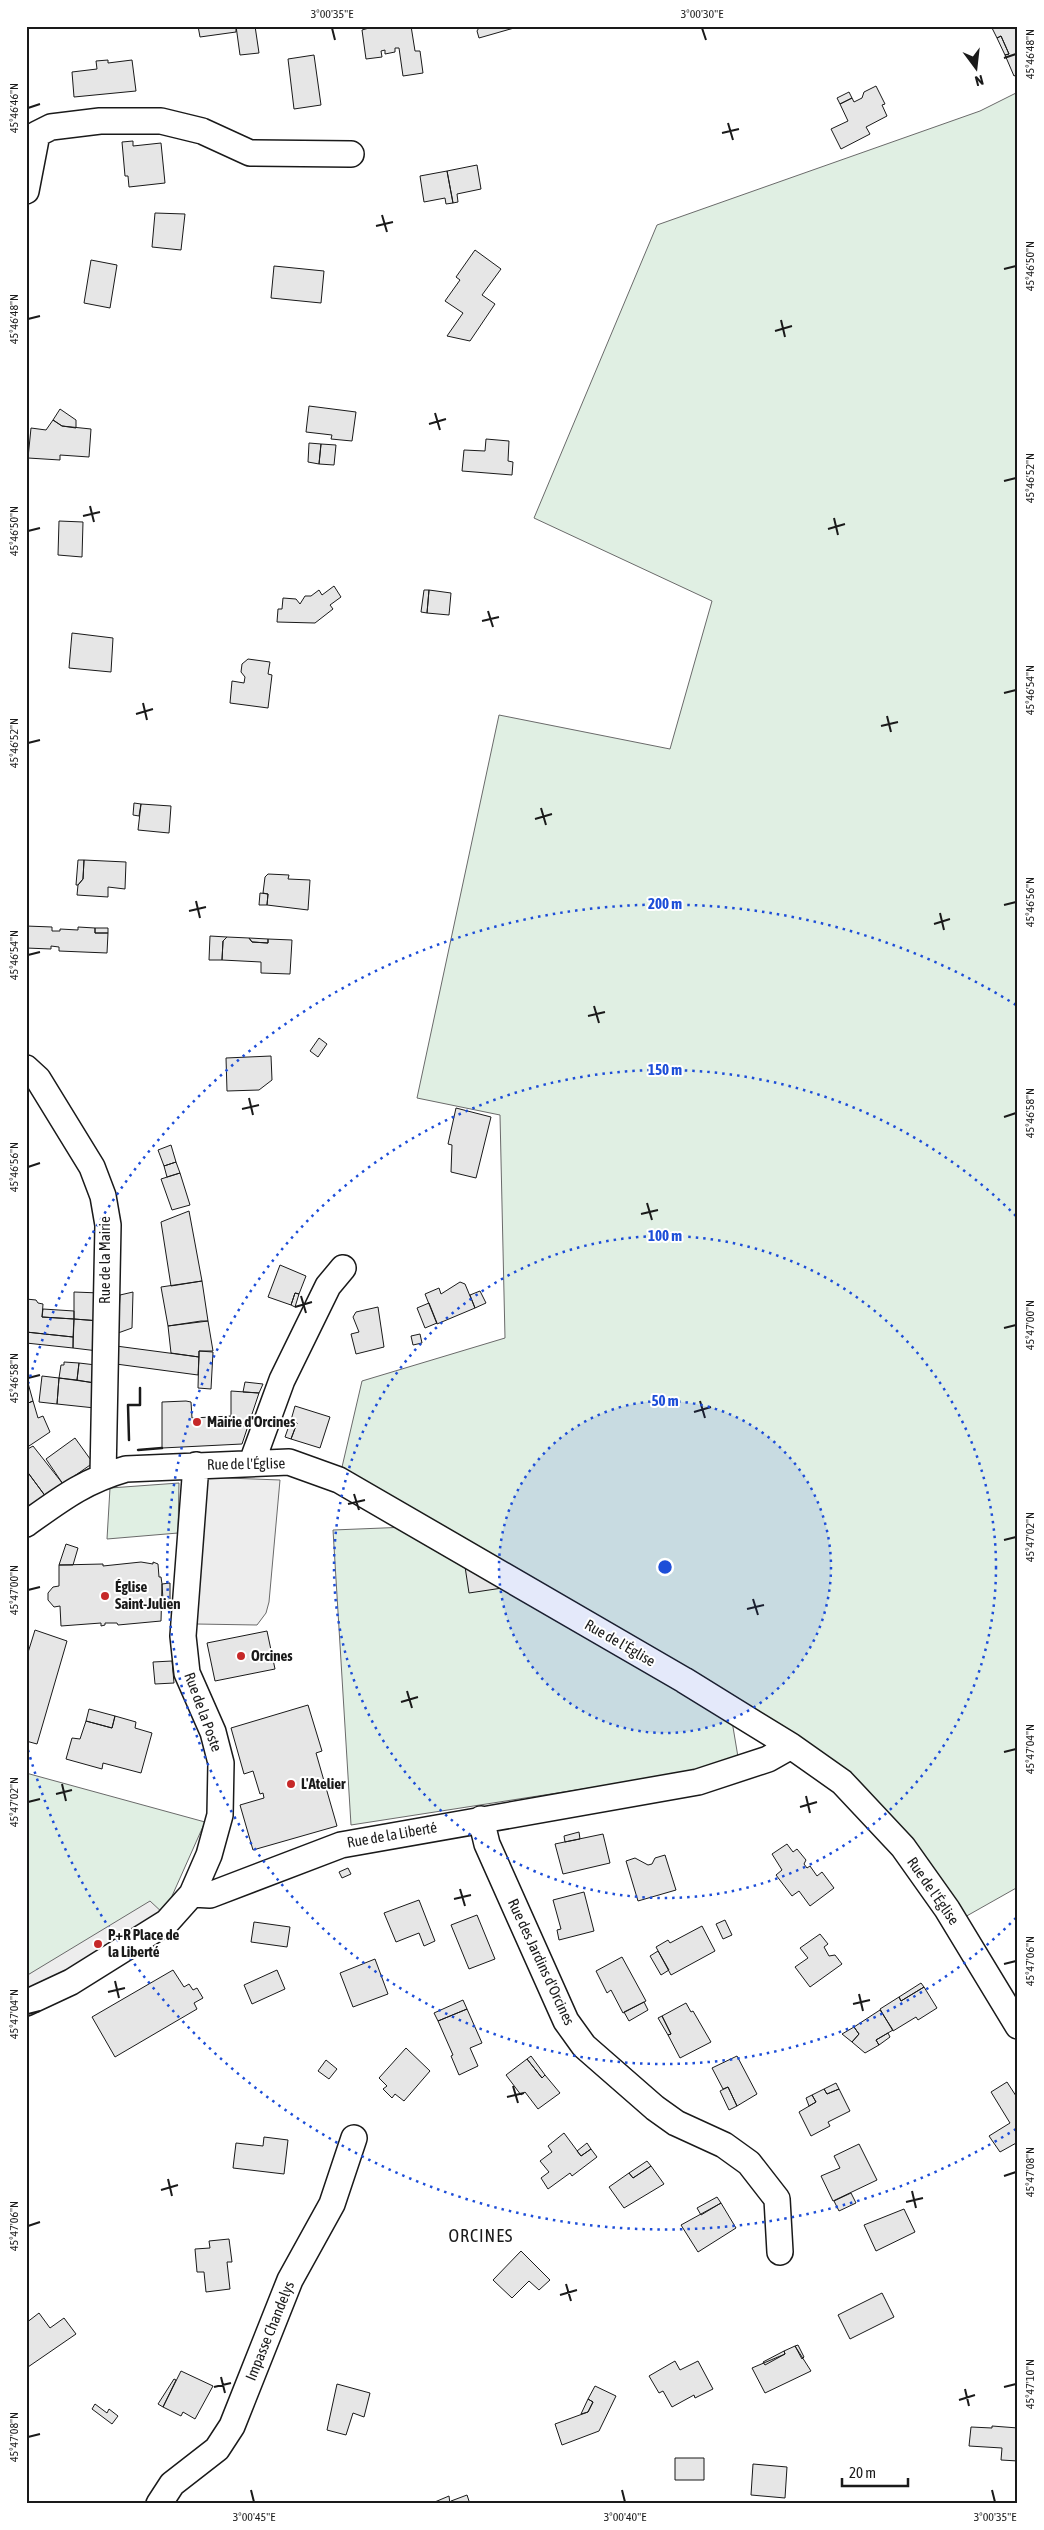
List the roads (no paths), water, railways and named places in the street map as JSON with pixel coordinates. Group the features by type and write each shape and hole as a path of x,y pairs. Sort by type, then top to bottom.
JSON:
{"street":[{"path":"26,191 37,134 51,127 100,121 161,121 202,131 250,154 351,154"},
{"name":"Rue de la Mairie","path":"26,1068 38,1079 92,1167 103,1196 108,1225 103,1476"},
{"path":"252,1462 282,1380 328,1286 343,1268"},
{"name":"Rue de l'Église","path":"26,1524 74,1489 103,1476 126,1469 252,1462 289,1462 339,1480 684,1680 791,1746 842,1782 903,1847 948,1909 1018,2026"},
{"name":"Rue de la Poste","path":"192,1894 209,1855 220,1815 221,1763 213,1732 188,1673 183,1636 196,1466"},
{"name":"Rue de la Liberté","path":"192,1894 210,1895 340,1845 698,1782 768,1759 791,1746"},
{"name":"Rue des Jardins d'Orcines","path":"481,1819 487,1844 566,2021 584,2046 655,2108 676,2123 724,2145 749,2162 777,2199 780,2252"},
{"path":"26,2004 71,1982 168,1922 192,1894"},
{"name":"Impasse Chandelys","path":"159,2504 172,2484 217,2449 232,2426 290,2280 332,2204 354,2138"}],"place":[{"name":"Mairie d'Orcines","path":"197,1422"},
{"name":"Église Saint-Julien","path":"105,1596"},
{"name":"Orcines","path":"241,1656"},
{"name":"L'Atelier","path":"291,1784"},
{"name":"P+R Place de la Liberté","path":"98,1944"}],"district":[{"name":"ORCINES","path":"481,2236"}]}
